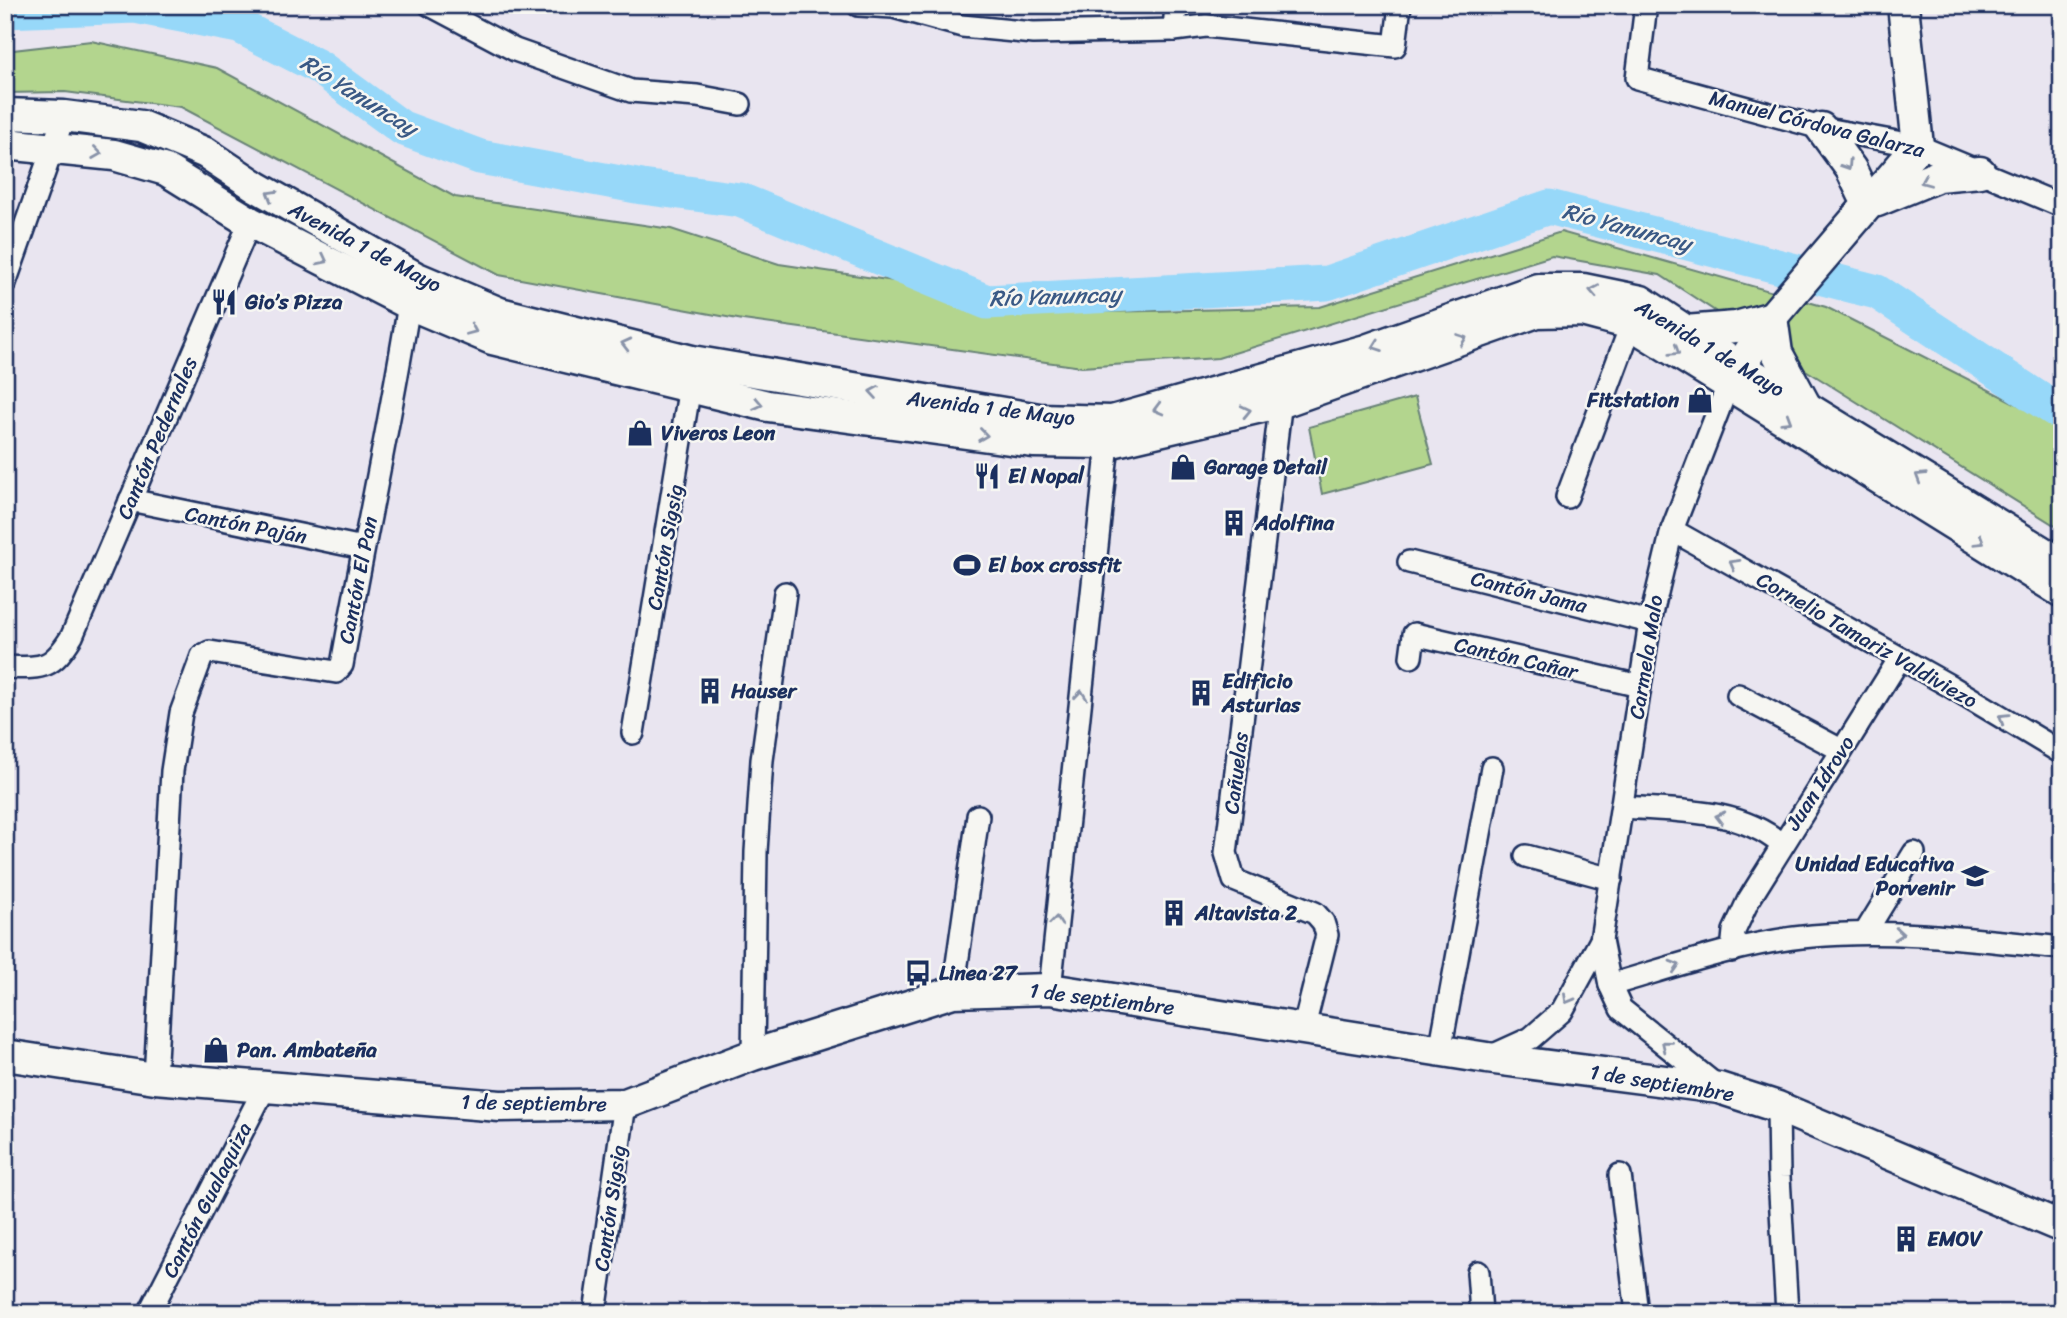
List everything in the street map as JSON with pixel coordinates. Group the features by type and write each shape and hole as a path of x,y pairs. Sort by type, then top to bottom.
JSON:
{"main road":[{"path":"1734,376 1774,315 1918,146 1903,5"},
{"name":"Avenida 1 de Mayo","path":"5,114 64,116 141,126 206,153 257,187 415,277 500,313 692,375 768,406 1033,442 1108,443 1281,389 1366,351 1538,289 1583,289 1685,331 1734,376 1808,408 2062,564"},
{"path":"1821,128 1851,169 1863,194 1873,202"},
{"name":"Avenida 1 de Mayo","path":"5,144 114,155 166,170 250,222 409,304 492,339 692,375 1039,419 1112,421 1281,389"},
{"path":"1873,202 1938,176 1980,172"},
{"name":"Avenida 1 de Mayo","path":"1636,313 2062,592"},
{"path":"1685,331 1736,327 1774,315"},
{"path":"1774,315 1777,353 1808,408"},
{"name":"1 de septiembre","path":"5,1055 155,1078 500,1106 625,1104 754,1055 953,992 1050,989 1487,1058 1719,1088 1778,1107 2062,1227"}],"street":[{"path":"430,5 516,50 631,91 697,96 740,104"},
{"path":"858,5 892,7 962,26 1033,33 1174,30 1206,26 1395,46 1400,5"},
{"path":"1174,30 1176,5"},
{"name":"Manuel Córdova Galarza","path":"1646,5 1637,78 1821,128 1918,146 2062,206"},
{"path":"5,283 64,116"},
{"name":"Cantón Pedernales","path":"5,667 40,668 54,662 72,636 250,222"},
{"name":"Cantón El Pan","path":"155,1078 172,771 181,713 202,656 210,652 336,672 342,666 363,548 391,420 409,304"},
{"path":"1567,497 1636,313"},
{"name":"Cantón Sigsig","path":"633,733 692,375"},
{"name":"Carmela Malo","path":"1487,1058 1531,1038 1562,1011 1601,940 1650,622 1672,530 1734,376"},
{"name":"Cañuelas","path":"1281,389 1226,853 1234,880 1315,913 1323,922 1327,934 1304,1027"},
{"path":"1050,989 1108,443"},
{"name":"Cantón Paján","path":"130,500 363,548"},
{"name":"Cornelio Tamariz Valdiviezo","path":"1672,530 2062,753"},
{"name":"Cantón Jama","path":"1409,562 1650,622"},
{"path":"754,1055 756,880 762,760 785,593"},
{"name":"Cantón Cañar","path":"1410,657 1414,634 1640,686"},
{"name":"Juan Idrovo","path":"1732,951 1734,931 1748,901 1781,844 1900,658"},
{"path":"1738,695 1841,750"},
{"path":"1440,1051 1492,768"},
{"path":"1623,807 1714,814 1766,831 1781,844"},
{"path":"953,992 978,816"},
{"path":"1865,933 1914,853"},
{"path":"1526,856 1611,879"},
{"path":"1610,985 1732,951 1810,936 1865,933 2062,948"},
{"name":"Carmela Malo","path":"1601,940 1610,985 1621,1009 1719,1088"},
{"name":"Cantón Gualaquiza","path":"149,1313 265,1087"},
{"name":"Cantón Sigsig","path":"595,1313 625,1104"},
{"path":"1778,1107 1787,1313"},
{"path":"1620,1175 1637,1313"},
{"path":"1478,1272 1481,1313"}],"green space":[{"path":"91,41 217,68 455,197 671,229 779,264 1103,312 1320,307 1561,232 1826,307 2062,427 2062,530 1788,359 1660,275 1552,256 1218,358 1082,367 743,320 499,275 181,107 65,92 5,93 5,51"},
{"path":"1415,397 1433,464 1322,494 1309,427"}],"waterway":[{"name":"Río Yanuncay","path":"5,11 135,6 239,26 319,67 402,128 480,157 642,187 740,200 987,302 1327,283 1549,207 1877,292 2062,414"}],"place":[{"name":"Gio’s Pizza","path":"224,302"},
{"name":"Fitstation","path":"1700,400"},
{"name":"Viveros Leon","path":"640,433"},
{"name":"Garage Detail","path":"1183,467"},
{"name":"El Nopal","path":"987,476"},
{"name":"Adolfina","path":"1234,523"},
{"name":"El box crossfit","path":"967,565"},
{"name":"Hauser","path":"710,691"},
{"name":"Edificio Asturias","path":"1201,693"},
{"name":"Unidad Educativa Porvenir","path":"1975,876"},
{"name":"Altavista 2","path":"1174,913"},
{"name":"Linea 27","path":"918,973"},
{"name":"Pan. Ambateña","path":"216,1050"},
{"name":"EMOV","path":"1906,1239"}]}
